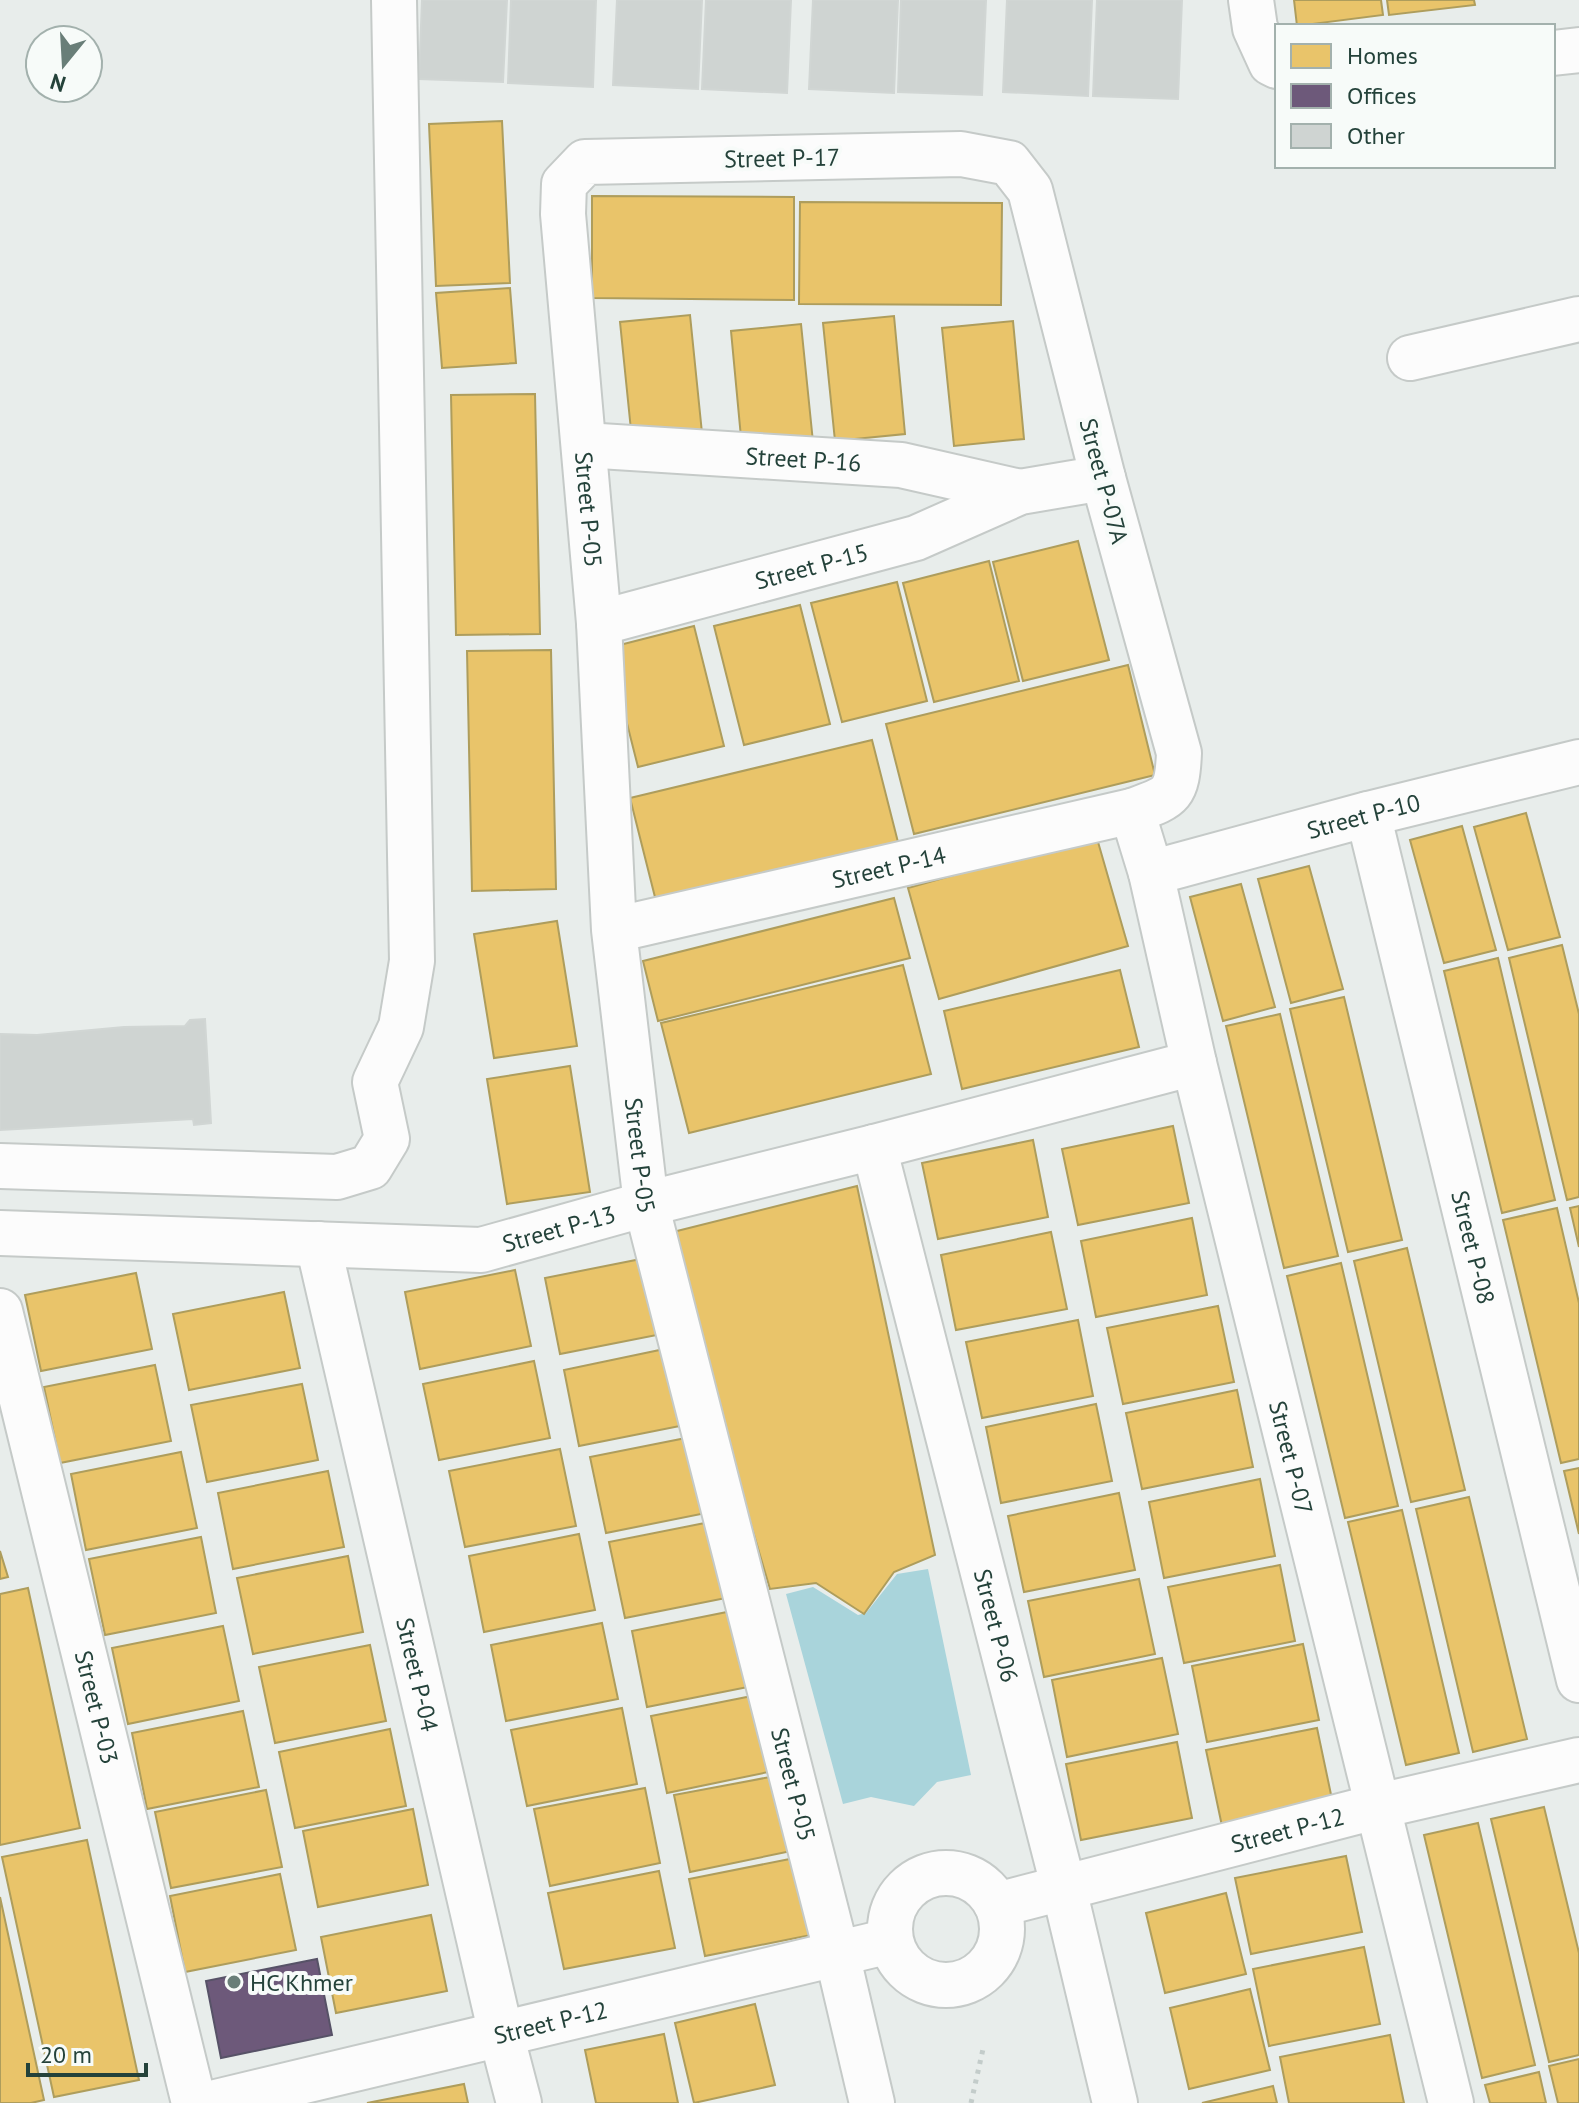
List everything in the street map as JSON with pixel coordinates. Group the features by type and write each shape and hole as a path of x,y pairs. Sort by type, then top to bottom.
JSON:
{"street":[{"path":"0,1166 337,1177 370,1167 387,1139 375,1082 401,1027 412,961 394,0"},
{"path":"1251,0 1255,28 1271,63 1275,65"},
{"path":"1555,53 1579,50"},
{"name":"Street P-17","path":"564,184 585,162 961,154 1009,163"},
{"name":"Street P-07A","path":"1009,163 1030,190 1103,478 1179,753 1178,783 1148,805"},
{"name":"Street P-05","path":"564,184 563,214 599,623 614,930 646,1204 872,2103"},
{"path":"1410,358 1579,319"},
{"name":"Street P-16","path":"584,445 901,465 1020,492"},
{"path":"1020,492 1103,478"},
{"name":"Street P-15","path":"599,623 916,538 1020,492"},
{"name":"Street P-10","path":"1151,873 1368,814 1579,762"},
{"name":"Street P-07","path":"1148,805 1151,873 1194,1063 1451,2103"},
{"name":"Street P-14","path":"614,930 1148,805"},
{"name":"Street P-08","path":"1368,814 1579,1680"},
{"name":"Street P-13","path":"0,1233 481,1250 646,1204 1194,1063"},
{"name":"Street P-06","path":"874,1147 1064,1889 1115,2103"},
{"name":"Street P-04","path":"318,1244 519,2103"},
{"name":"Street P-03","path":"0,1311 194,2103"},
{"name":"Street P-12","path":"997,1905 1379,1806 1579,1760"},
{"path":"954,1873 980,1883 997,1905 1003,1931 996,1958 977,1978 951,1986 924,1982 902,1966 890,1941 890,1914 904,1890 927,1875 954,1873"},
{"name":"Street P-12","path":"212,2103 890,1941"}],"path":[{"path":"971,2103 983,2049"}],"water":[{"path":"928,1569 971,1775 937,1782 914,1806 871,1797 843,1804 786,1594 813,1587 858,1615 866,1613 897,1574"}],"building: Homes":[{"path":"1294,0 1381,0 1383,15 1297,24"},
{"path":"1387,0 1474,0 1475,5 1389,15"},
{"path":"502,121 510,283 436,286 429,124"},
{"path":"592,196 794,197 794,300 592,298"},
{"path":"800,202 1002,203 1001,305 799,304"},
{"path":"510,288 516,363 442,368 436,293"},
{"path":"690,315 702,433 632,440 620,322"},
{"path":"894,316 905,434 835,441 823,323"},
{"path":"1013,321 1024,439 954,446 942,328"},
{"path":"801,324 813,442 742,448 731,331"},
{"path":"535,394 540,634 456,635 451,395"},
{"path":"1078,541 1109,660 1023,681 993,562"},
{"path":"989,561 1019,681 934,702 903,583"},
{"path":"897,582 927,701 842,722 811,603"},
{"path":"800,605 830,724 744,745 714,626"},
{"path":"694,626 724,746 638,767 608,648"},
{"path":"551,650 556,889 472,891 467,651"},
{"path":"1128,665 1155,775 914,834 886,724"},
{"path":"872,740 900,850 658,909 630,798"},
{"path":"1526,813 1560,937 1508,950 1474,827"},
{"path":"1462,826 1496,950 1444,963 1410,840"},
{"path":"1096,835 1128,946 939,999 908,888"},
{"path":"1309,866 1343,989 1291,1003 1258,879"},
{"path":"1241,884 1275,1007 1223,1021 1190,897"},
{"path":"894,898 910,958 658,1021 643,961"},
{"path":"557,921 577,1046 494,1058 474,934"},
{"path":"1562,945 1579,1014 1579,1197 1567,1200 1509,958"},
{"path":"1498,958 1555,1200 1502,1213 1444,971"},
{"path":"903,965 931,1074 689,1133 661,1023"},
{"path":"1120,970 1139,1047 962,1089 944,1011"},
{"path":"1344,997 1402,1240 1348,1252 1290,1009"},
{"path":"1280,1014 1338,1256 1284,1268 1226,1026"},
{"path":"570,1066 590,1192 507,1204 487,1079"},
{"path":"1173,1126 1189,1203 1078,1225 1062,1149"},
{"path":"1033,1140 1048,1217 938,1239 922,1163"},
{"path":"857,1186 935,1555 894,1572 864,1614 816,1583 770,1589 665,1234"},
{"path":"1579,1206 1579,1247 1570,1208"},
{"path":"1557,1208 1579,1303 1579,1459 1561,1463 1503,1220"},
{"path":"1192,1218 1207,1295 1096,1317 1081,1241"},
{"path":"1051,1232 1067,1309 956,1330 941,1255"},
{"path":"1407,1248 1465,1490 1411,1502 1354,1261"},
{"path":"656,1256 672,1332 560,1354 545,1278"},
{"path":"1341,1263 1398,1506 1345,1518 1287,1276"},
{"path":"515,1270 531,1346 420,1369 405,1292"},
{"path":"136,1273 152,1349 41,1371 25,1295"},
{"path":"284,1292 300,1368 189,1390 173,1314"},
{"path":"1218,1306 1234,1382 1123,1404 1107,1328"},
{"path":"1078,1320 1093,1396 982,1418 966,1342"},
{"path":"674,1347 690,1424 579,1446 564,1370"},
{"path":"534,1361 550,1438 439,1460 423,1384"},
{"path":"155,1365 171,1441 60,1463 44,1387"},
{"path":"302,1384 318,1460 207,1482 191,1405"},
{"path":"1237,1390 1253,1467 1142,1489 1126,1413"},
{"path":"1096,1404 1112,1481 1001,1503 986,1427"},
{"path":"701,1435 716,1511 606,1533 590,1457"},
{"path":"560,1449 576,1526 465,1547 449,1471"},
{"path":"181,1452 197,1528 86,1550 71,1474"},
{"path":"1579,1468 1579,1534 1564,1471"},
{"path":"328,1471 344,1547 233,1569 218,1493"},
{"path":"1260,1479 1275,1556 1164,1578 1149,1502"},
{"path":"1119,1493 1135,1570 1024,1592 1008,1516"},
{"path":"1469,1497 1527,1739 1473,1752 1416,1509"},
{"path":"1402,1510 1459,1753 1406,1765 1348,1522"},
{"path":"720,1520 736,1596 625,1618 609,1542"},
{"path":"579,1534 595,1610 484,1632 469,1556"},
{"path":"201,1537 216,1613 105,1635 89,1559"},
{"path":"0,1551 8,1577 0,1579"},
{"path":"348,1556 363,1632 253,1654 237,1578"},
{"path":"1280,1565 1295,1641 1184,1663 1168,1587"},
{"path":"1139,1579 1155,1654 1044,1677 1028,1601"},
{"path":"28,1588 80,1828 0,1845 0,1594"},
{"path":"742,1609 758,1685 647,1707 632,1631"},
{"path":"602,1623 618,1699 506,1721 491,1645"},
{"path":"223,1626 239,1701 128,1724 112,1648"},
{"path":"1303,1644 1319,1720 1207,1742 1192,1666"},
{"path":"370,1645 386,1721 275,1743 259,1667"},
{"path":"1162,1658 1178,1734 1067,1757 1052,1680"},
{"path":"762,1694 778,1770 667,1793 651,1716"},
{"path":"622,1708 637,1784 527,1806 511,1730"},
{"path":"243,1711 259,1787 147,1809 132,1733"},
{"path":"1317,1728 1333,1804 1222,1826 1206,1750"},
{"path":"390,1729 406,1806 295,1828 279,1752"},
{"path":"1177,1742 1192,1818 1081,1840 1066,1764"},
{"path":"786,1774 801,1849 690,1872 674,1795"},
{"path":"645,1788 660,1863 550,1886 534,1809"},
{"path":"266,1790 282,1867 171,1888 155,1812"},
{"path":"1544,1807 1579,1953 1579,2055 1549,2062 1491,1819"},
{"path":"413,1809 428,1885 318,1907 303,1831"},
{"path":"1478,1823 1535,2065 1482,2078 1424,1835"},
{"path":"87,1840 139,2080 54,2097 2,1857"},
{"path":"1346,1856 1362,1932 1251,1954 1235,1878"},
{"path":"800,1857 816,1934 705,1956 689,1879"},
{"path":"659,1871 675,1948 564,1969 548,1893"},
{"path":"280,1874 296,1950 185,1972 170,1896"},
{"path":"1226,1893 1246,1974 1165,1993 1146,1913"},
{"path":"0,1897 44,2100 31,2103 0,2103"},
{"path":"431,1915 447,1991 336,2013 321,1937"},
{"path":"1364,1947 1380,2024 1269,2046 1253,1969"},
{"path":"1250,1989 1270,2070 1189,2089 1170,2008"},
{"path":"755,2004 775,2085 694,2103 675,2023"},
{"path":"664,2034 678,2103 596,2103 585,2050"},
{"path":"1390,2035 1404,2103 1289,2103 1280,2057"},
{"path":"1579,2059 1579,2103 1558,2103 1549,2066"},
{"path":"1539,2072 1546,2103 1490,2103 1485,2085"},
{"path":"464,2084 468,2103 367,2103"},
{"path":"1273,2086 1277,2103 1202,2103"}],"building: Offices":[{"path":"317,1959 332,2035 221,2058 206,1981"}],"building: Other":[{"path":"422,0 507,0 503,82 419,79"},
{"path":"511,0 596,0 593,87 508,83"},
{"path":"617,0 702,0 698,89 613,85"},
{"path":"706,0 791,0 787,93 702,89"},
{"path":"813,0 898,0 894,93 809,89"},
{"path":"901,0 986,0 982,95 898,92"},
{"path":"1007,0 1092,0 1088,96 1003,92"},
{"path":"1097,0 1182,0 1178,99 1093,96"},
{"path":"205,1019 211,1123 194,1125 193,1119 0,1130 0,1034 37,1035 124,1027 185,1026 190,1020"}],"place":[{"name":"HC Khmer","path":"234,1982"}]}
